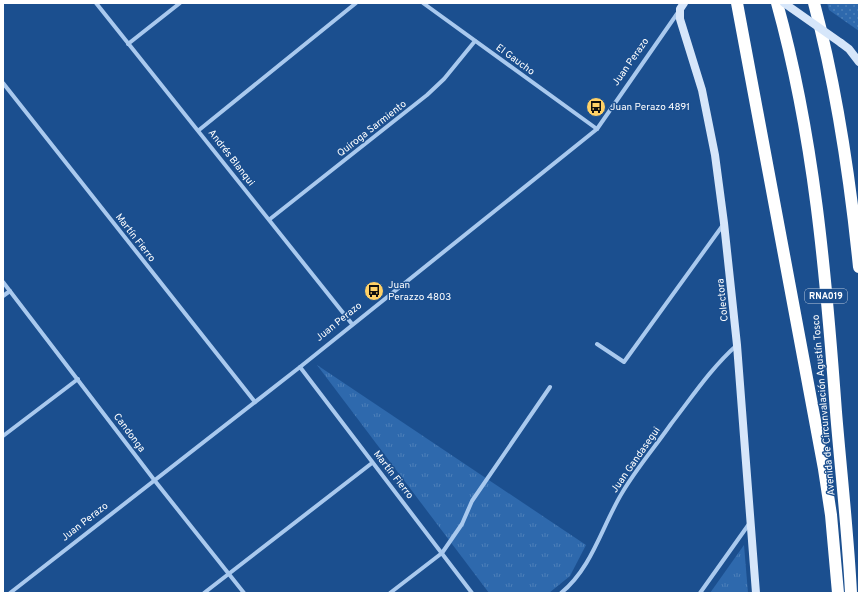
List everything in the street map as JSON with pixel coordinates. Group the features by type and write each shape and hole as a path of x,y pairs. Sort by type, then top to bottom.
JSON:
{"highway":[{"path":"737,3 826,484 831,515 838,593"},
{"name":"Avenida de Circunvalación Agustín Tosco","path":"777,3 799,94 815,198 832,349 851,593"},
{"path":"814,3 829,64 837,108 850,193 859,267"}],"main road":[{"path":"784,3 849,49 859,62"},
{"name":"Colectora","path":"682,6 681,27 702,90 715,155 724,223 737,345 756,593"},
{"path":"849,49 859,52"}],"street":[{"name":"Andrés Blanqui","path":"96,3 270,219 352,324"},
{"path":"128,44 180,3"},
{"path":"199,130 356,3"},
{"name":"El Gaucho","path":"423,3 597,129"},
{"name":"Juan Perazo","path":"10,593 300,368 352,324 597,129 682,6"},
{"name":"Quiroga Sarmiento","path":"270,219 427,95 444,79 475,41"},
{"name":"Martín Fierro","path":"3,84 255,402"},
{"path":"597,344 624,362 724,223"},
{"name":"Candonga","path":"3,282 155,481 244,593"},
{"path":"3,296 10,291"},
{"name":"Juan Gandasegui","path":"561,593 577,579 612,512 637,470 718,363 737,345"},
{"name":"Martín Fierro","path":"300,368 472,593"},
{"path":"3,436 78,379"},
{"path":"390,593 442,553 462,524 472,501 550,387"},
{"path":"204,593 372,463"},
{"path":"700,593 750,522"}],"green space":[{"path":"827,3 859,3 859,31 829,10"},
{"path":"317,365 586,545 570,576 549,593 489,593"},
{"path":"744,545 748,593 710,593"}],"place":[{"name":"Juan Perazo 4891","path":"596,107"},
{"name":"Juan Perazzo 4803","path":"374,291"}]}
